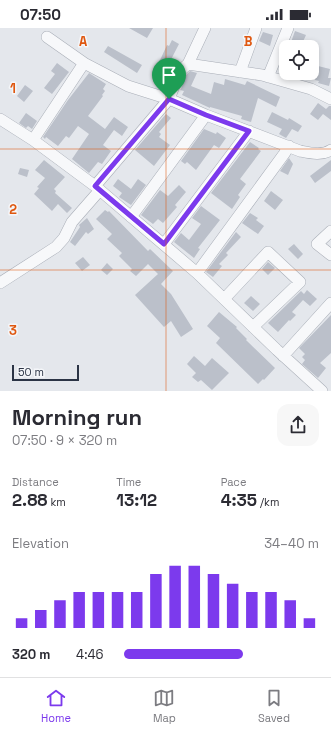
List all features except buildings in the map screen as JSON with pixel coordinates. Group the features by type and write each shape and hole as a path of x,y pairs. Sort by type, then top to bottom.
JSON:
{"street":[{"path":"0,283 56,247 64,238 72,222 97,188 169,99 180,72 188,64 205,28"},
{"path":"240,72 256,28"},
{"path":"268,77 288,28"},
{"path":"47,37 84,63 128,86 169,99 206,115 300,151 316,154 331,150"},
{"path":"33,140 84,63"},
{"path":"188,64 268,77 311,89 331,99"},
{"path":"132,217 206,115"},
{"path":"0,119 33,140 97,188 164,244 225,298 253,327 322,391"},
{"path":"164,244 249,131"},
{"path":"197,273 289,146"},
{"path":"331,231 317,244 331,255"},
{"path":"225,298 268,252 300,282 253,327"},
{"path":"284,356 331,303"}],"route":[{"path":"169,99 249,131 164,244 95,186 169,99"}]}
